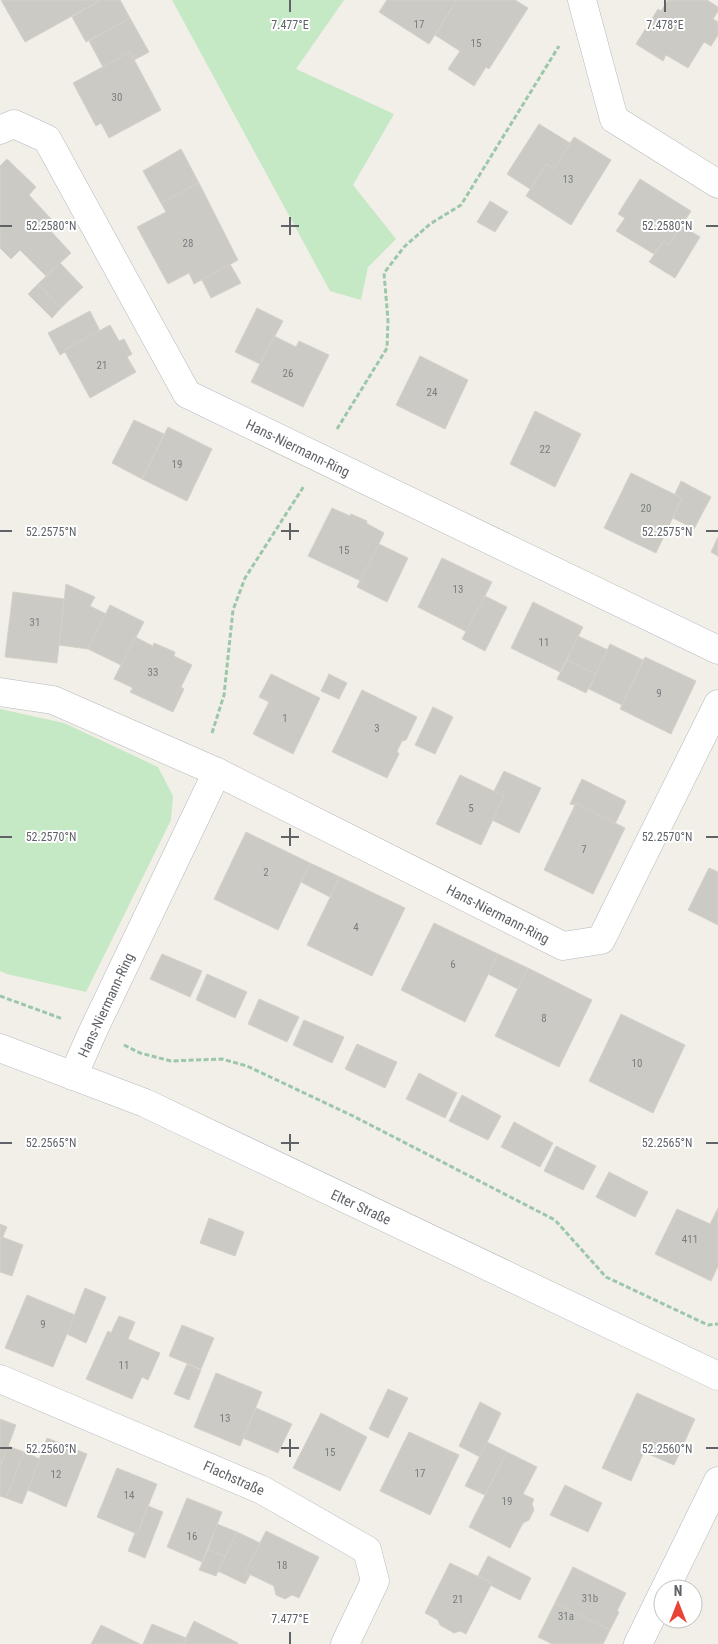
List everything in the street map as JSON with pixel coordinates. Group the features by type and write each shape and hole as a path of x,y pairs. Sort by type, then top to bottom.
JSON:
{"street":[{"path":"582,0 614,119 718,184"},
{"name":"Hans-Niermann-Ring","path":"0,130 14,124 47,139 187,394 718,650"},
{"name":"Hans-Niermann-Ring","path":"0,692 54,700 217,772 563,946 601,940 718,704"},
{"name":"Hans-Niermann-Ring","path":"73,1076 217,772"},
{"name":"Elter Straße","path":"0,1048 145,1104 718,1376"},
{"name":"Flachstraße","path":"0,1379 262,1490 367,1550 375,1581 346,1644"},
{"path":"670,1579 718,1481"},
{"path":"638,1644 653,1613"}],"path":[{"path":"217,772 206,753 224,695 233,610 245,578 314,470 318,458 386,348 388,320 384,274 404,246 430,224 461,205 563,39"},
{"path":"0,996 93,1031 140,1053 171,1061 222,1059 247,1066 344,1112 554,1220 606,1277 708,1325 718,1324"}],"green space":[{"path":"172,0 344,0 296,69 394,114 353,185 396,239 368,267 361,300 330,291"},
{"path":"0,709 64,723 158,767 173,796 171,820 86,992 0,971"}],"building":[{"path":"1,0 98,0 99,1 25,42"},
{"path":"98,0 120,0 130,18 86,42 72,17"},
{"path":"387,0 457,0 429,44 379,12"},
{"path":"457,0 515,0 528,8 489,69 486,67 474,86 448,69 460,51 435,35"},
{"path":"668,0 707,0 718,7 718,11 713,19 718,22 718,35 711,46 704,42 688,68 666,55 663,61 636,44 658,9 661,11"},
{"path":"130,18 149,52 134,60 130,52 103,67 89,41"},
{"path":"130,52 161,110 109,138 101,123 96,126 73,83"},
{"path":"539,124 570,143 554,169 546,164 530,189 507,174"},
{"path":"574,137 611,160 571,225 526,196 546,164 554,169"},
{"path":"181,149 199,183 161,203 143,171"},
{"path":"7,159 36,187 29,195 53,221 47,227 71,253 46,276 20,250 11,259 0,248 0,166"},
{"path":"640,179 691,211 669,245 663,242 654,254 616,231 625,218 618,214"},
{"path":"199,183 238,260 194,284 189,273 168,284 137,227 166,212 161,203"},
{"path":"490,201 508,212 495,232 477,222"},
{"path":"682,226 700,237 675,278 649,262 663,242 669,245"},
{"path":"60,263 83,287 61,308 38,284"},
{"path":"230,264 241,283 211,298 202,280"},
{"path":"38,284 61,308 52,318 28,294"},
{"path":"257,308 283,321 260,364 235,352"},
{"path":"90,311 100,331 64,350 65,352 60,355 48,333"},
{"path":"110,325 119,341 124,339 132,354 127,357 136,372 90,398 64,350"},
{"path":"274,336 296,347 299,341 329,355 303,407 251,382"},
{"path":"420,356 468,380 445,429 396,405"},
{"path":"535,411 581,434 555,487 510,464"},
{"path":"134,420 164,434 142,479 112,463"},
{"path":"168,427 212,449 187,501 142,479"},
{"path":"631,473 682,498 656,553 604,528"},
{"path":"681,481 711,497 694,529 673,518 682,498 675,494"},
{"path":"332,508 367,521 366,523 384,533 361,581 308,556"},
{"path":"718,537 718,556 711,552"},
{"path":"379,544 408,558 387,602 357,587"},
{"path":"442,558 492,582 467,632 418,607"},
{"path":"66,584 95,597 90,606 106,614 88,649 59,645"},
{"path":"13,592 64,599 57,663 5,657"},
{"path":"485,596 507,607 485,651 462,639"},
{"path":"533,602 583,627 560,672 511,648"},
{"path":"110,605 144,622 121,665 88,649"},
{"path":"578,636 608,650 596,674 567,660"},
{"path":"135,637 153,646 154,643 175,652 174,656 192,665 181,687 184,689 173,712 130,692 133,688 114,679"},
{"path":"610,644 643,660 622,705 589,689"},
{"path":"645,657 696,681 671,734 620,709"},
{"path":"567,660 596,674 586,693 557,679"},
{"path":"271,674 320,698 293,754 253,734 269,702 259,697"},
{"path":"329,674 347,683 339,699 321,691"},
{"path":"362,690 417,717 406,740 402,741 397,751 399,754 387,778 332,752"},
{"path":"433,707 453,717 435,754 415,745"},
{"path":"504,771 541,788 519,833 492,820 504,796 494,791"},
{"path":"460,775 504,796 481,845 436,824"},
{"path":"582,779 626,801 615,824 576,803 574,805 570,804"},
{"path":"576,803 625,828 593,894 544,870"},
{"path":"246,832 310,863 278,930 214,899"},
{"path":"310,863 340,877 330,897 301,882"},
{"path":"709,868 718,872 718,925 688,910"},
{"path":"340,877 405,908 372,976 307,945"},
{"path":"434,923 498,954 465,1022 401,990"},
{"path":"162,954 202,971 190,997 150,979"},
{"path":"498,954 528,968 518,989 488,974"},
{"path":"528,968 592,1000 559,1067 495,1036"},
{"path":"207,974 247,992 235,1018 196,1000"},
{"path":"259,999 299,1017 287,1042 248,1024"},
{"path":"621,1014 685,1045 653,1113 589,1081"},
{"path":"304,1020 344,1037 332,1063 293,1045"},
{"path":"357,1044 397,1062 385,1088 345,1069"},
{"path":"419,1073 457,1093 445,1118 406,1099"},
{"path":"462,1095 501,1116 488,1140 449,1121"},
{"path":"514,1122 553,1143 540,1167 501,1147"},
{"path":"556,1146 596,1166 583,1190 544,1171"},
{"path":"609,1172 648,1192 635,1217 596,1197"},
{"path":"718,1208 718,1266 711,1281 655,1254 677,1209 710,1224"},
{"path":"209,1218 244,1232 235,1256 200,1243"},
{"path":"0,1224 7,1227 0,1243"},
{"path":"2,1237 23,1245 12,1276 0,1272 0,1243"},
{"path":"85,1288 106,1297 86,1343 67,1334"},
{"path":"27,1295 75,1315 53,1367 5,1348"},
{"path":"119,1316 135,1322 128,1339 160,1353 148,1380 142,1377 132,1399 86,1379 108,1331 111,1333"},
{"path":"182,1325 214,1338 201,1369 169,1356"},
{"path":"187,1364 201,1370 189,1400 174,1394"},
{"path":"216,1373 262,1392 240,1446 194,1427"},
{"path":"388,1389 408,1398 388,1438 369,1429"},
{"path":"637,1393 695,1419 674,1465 644,1452 631,1481 602,1468"},
{"path":"480,1402 501,1413 480,1457 459,1446"},
{"path":"256,1408 292,1424 278,1453 243,1438"},
{"path":"321,1413 367,1437 340,1491 293,1468"},
{"path":"0,1419 16,1425 0,1468"},
{"path":"409,1432 459,1455 430,1515 380,1491"},
{"path":"47,1438 87,1454 66,1507 28,1490"},
{"path":"487,1442 507,1452 485,1495 465,1486"},
{"path":"8,1446 24,1452 6,1498 0,1496 0,1468"},
{"path":"24,1452 40,1459 22,1504 6,1498"},
{"path":"507,1452 537,1467 523,1494 534,1499 532,1504 534,1510 529,1520 523,1523 510,1548 469,1527"},
{"path":"117,1468 157,1484 137,1534 97,1517"},
{"path":"565,1485 602,1503 588,1532 550,1515"},
{"path":"187,1498 222,1512 202,1562 167,1547"},
{"path":"148,1506 163,1512 145,1558 128,1551"},
{"path":"217,1524 237,1532 225,1556 208,1550"},
{"path":"266,1531 319,1557 299,1598 292,1595 285,1599 276,1595 274,1586 245,1572"},
{"path":"237,1532 260,1543 245,1572 250,1575 245,1584 218,1571"},
{"path":"208,1550 225,1556 216,1576 199,1570"},
{"path":"488,1556 531,1578 520,1600 490,1585 492,1583 478,1576"},
{"path":"450,1563 492,1583 466,1634 460,1631 454,1633 440,1625 438,1620 425,1613"},
{"path":"573,1567 626,1593 610,1630 555,1603"},
{"path":"555,1603 610,1630 603,1644 552,1644 538,1637"},
{"path":"194,1621 238,1643 238,1644 183,1644"},
{"path":"152,1624 186,1638 183,1644 143,1644"},
{"path":"101,1625 140,1644 91,1644"}]}
